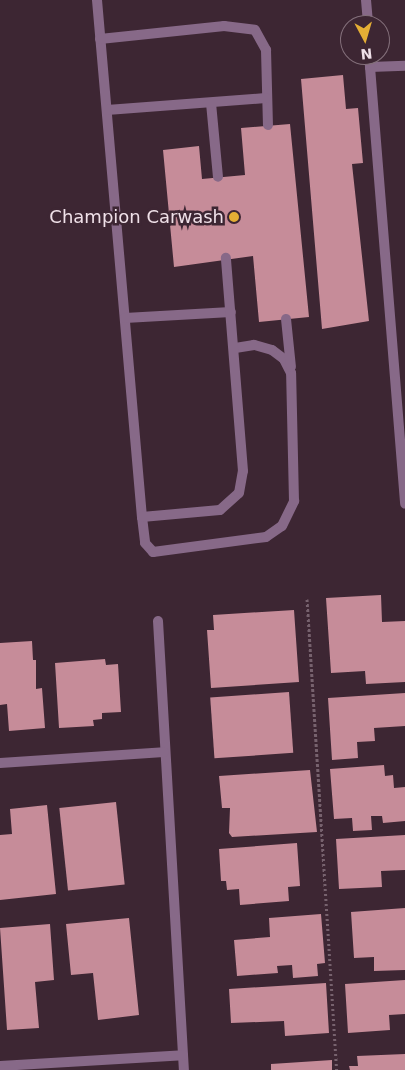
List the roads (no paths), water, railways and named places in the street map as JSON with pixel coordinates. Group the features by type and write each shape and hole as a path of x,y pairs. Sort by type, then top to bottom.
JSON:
{"street":[{"path":"97,0 142,517 145,542 153,552 187,550 266,537 282,526 296,491 291,373 286,319"},
{"path":"366,0 367,15"},
{"path":"100,39 224,26 254,30 266,50 268,126"},
{"path":"370,65 405,504"},
{"path":"370,68 405,66"},
{"path":"107,110 266,98"},
{"path":"211,103 218,178"},
{"path":"142,517 220,510 239,493 243,471 235,348 226,258"},
{"path":"125,318 231,312"},
{"path":"235,348 254,345 272,350 284,359 291,373"},
{"path":"158,621 164,752 184,1070"},
{"path":"0,763 164,752"},
{"path":"0,1066 183,1055"}],"place":[{"name":"Champion Carwash","path":"234,217"}]}
